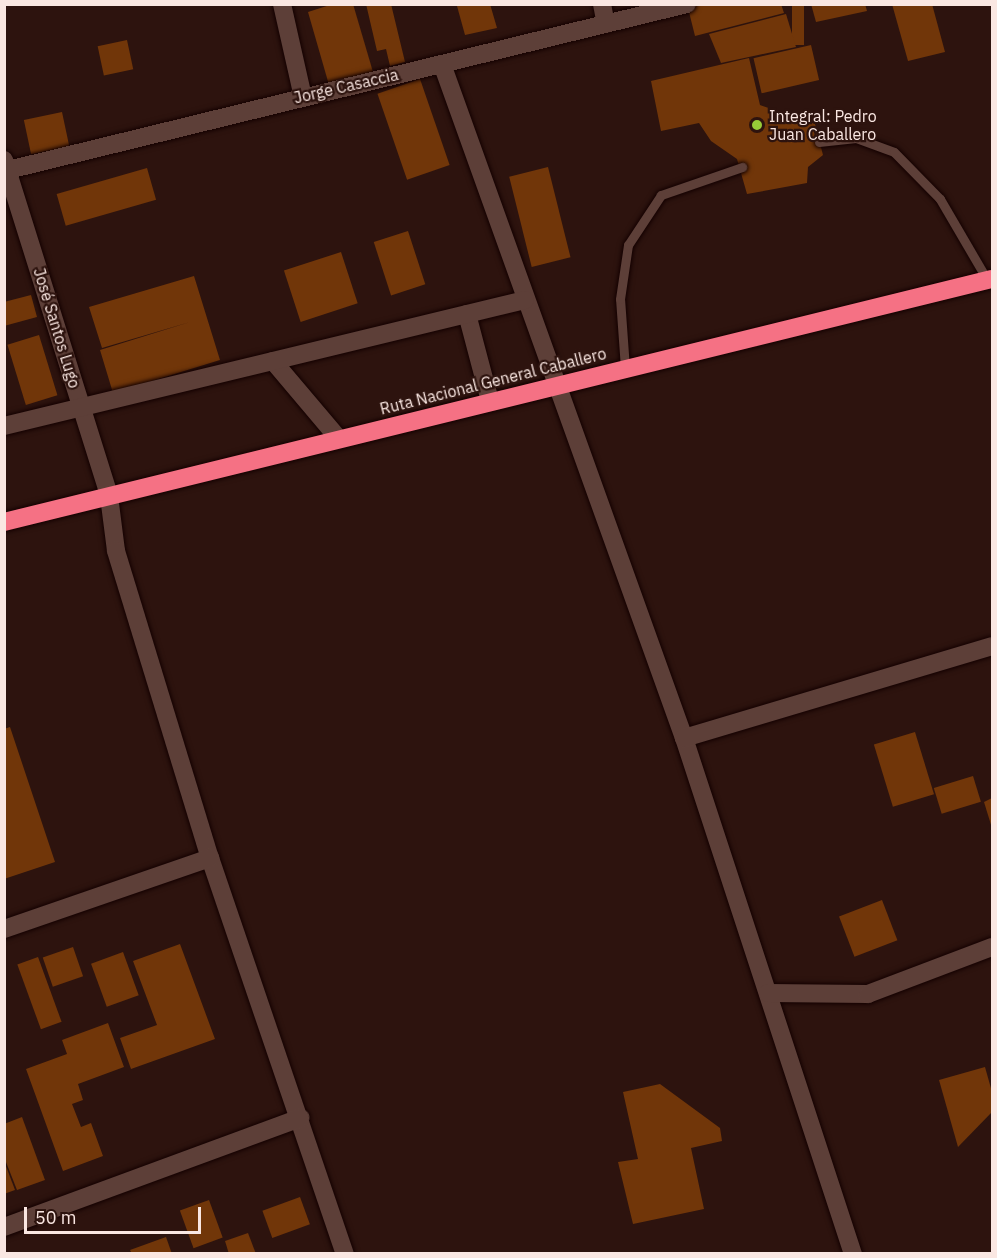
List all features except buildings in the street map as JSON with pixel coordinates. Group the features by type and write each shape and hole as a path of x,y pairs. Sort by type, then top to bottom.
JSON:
{"highway":[{"name":"Ruta Nacional General Caballero","path":"4,522 990,280"}],"street":[{"path":"282,4 303,97"},
{"path":"602,4 606,24"},
{"name":"Jorge Casaccia","path":"5,167 687,4"},
{"path":"442,64 684,738 853,1254"},
{"name":"José Santos Lugo","path":"5,167 109,496 116,551 210,858 301,1118 345,1254"},
{"path":"4,426 525,300"},
{"path":"467,314 490,401"},
{"path":"273,361 339,439"},
{"path":"684,738 993,646"},
{"path":"4,929 210,858"},
{"path":"768,993 868,994 993,947"},
{"path":"4,1227 301,1118"}],"lane":[{"path":"819,142 856,138 894,152 940,199 990,280"},
{"path":"625,368 620,299 628,245 661,195 742,167"}],"place":[{"name":"Integral: Pedro Juan Caballero","path":"757,125"}]}
